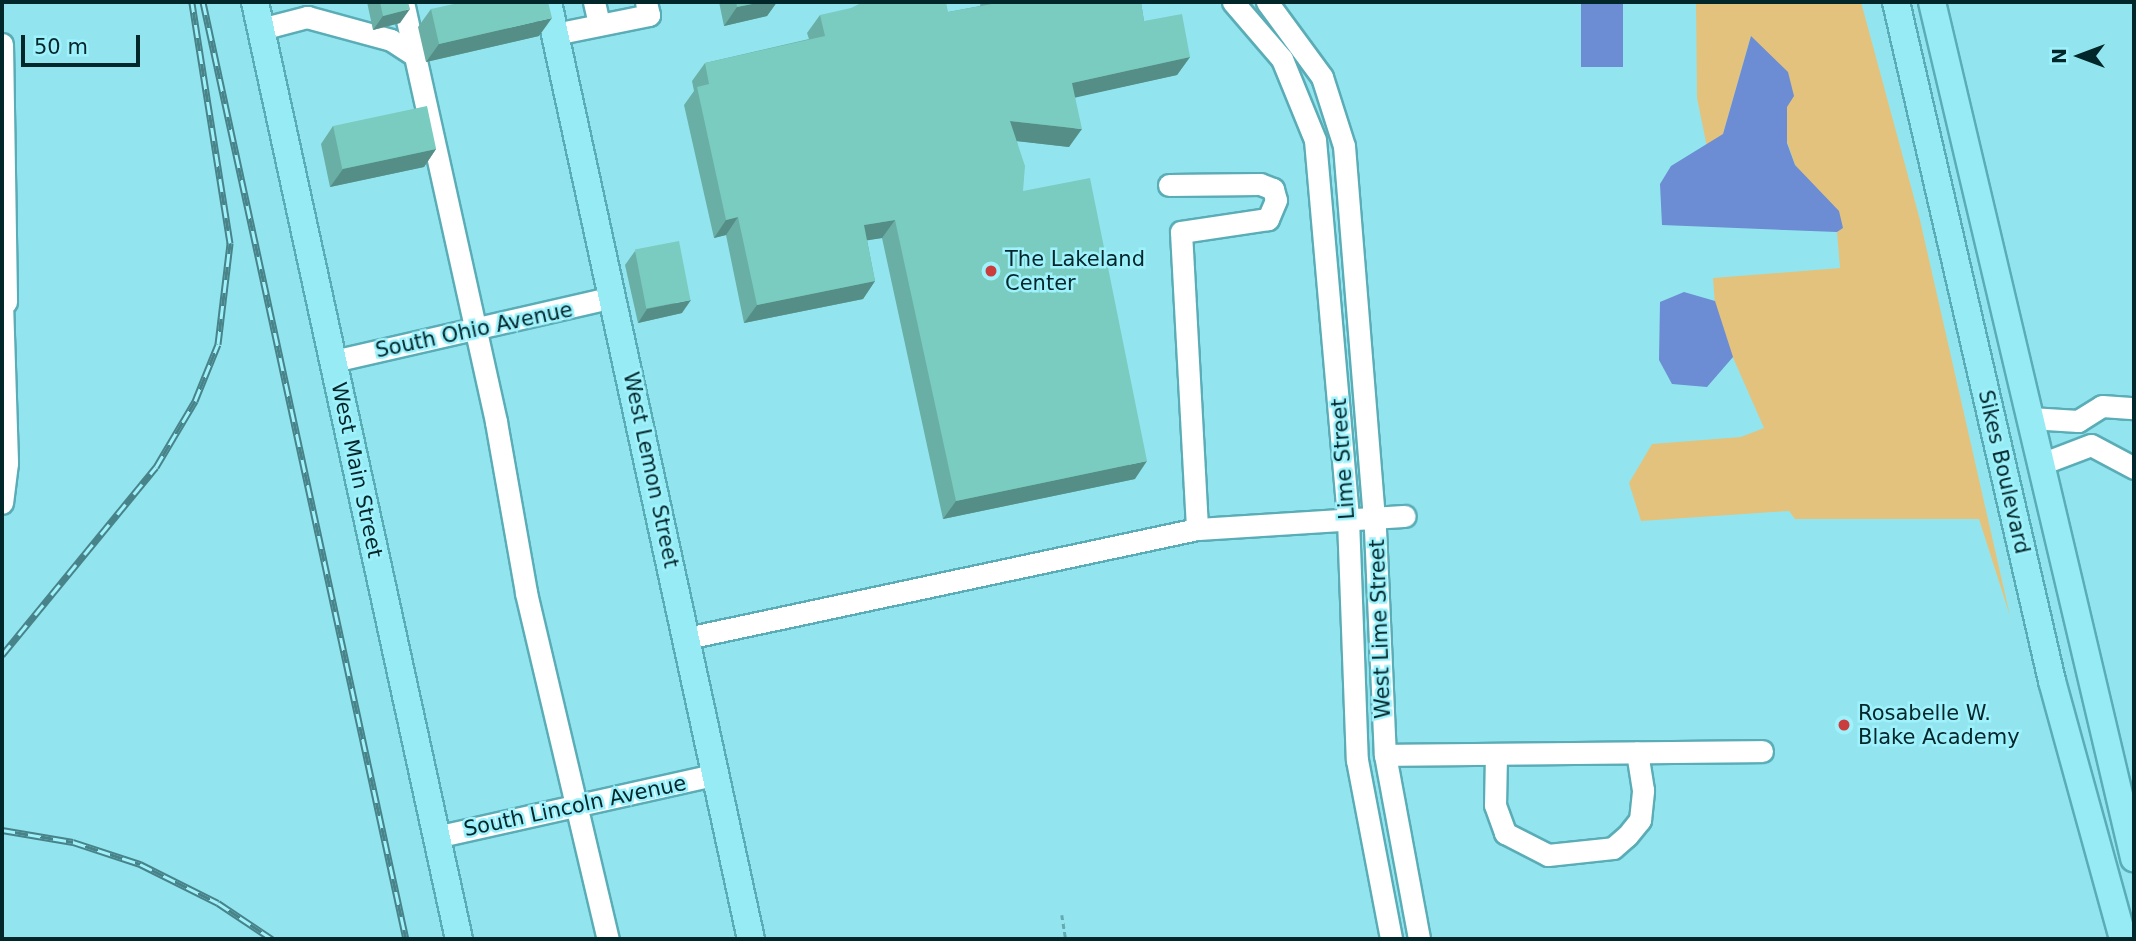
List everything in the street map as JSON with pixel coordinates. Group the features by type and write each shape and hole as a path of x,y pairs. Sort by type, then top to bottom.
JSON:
{"main road":[{"name":"West Main Street","path":"255,2 459,939"},
{"name":"West Lemon Street","path":"548,2 751,939"},
{"name":"Sikes Boulevard","path":"1896,2 2052,681 2123,939"},
{"name":"Sikes Boulevard","path":"1932,2 2134,858"}],"street":[{"path":"403,2 476,330 526,593 608,939"},
{"path":"594,2 598,24"},
{"path":"555,33 649,15 646,2"},
{"name":"Lime Street","path":"1233,2 1282,59 1312,123 1348,519 1357,760 1391,939"},
{"name":"West Lime Street","path":"1267,2 1322,77 1344,146 1374,517 1385,755 1419,939"},
{"path":"261,29 313,9 391,40 414,55"},
{"path":"2,44 2,503"},
{"path":"1169,185 1260,184 1273,189 1276,200 1268,219 1181,232 1197,529"},
{"name":"South Ohio Avenue","path":"334,361 613,298"},
{"path":"2030,418 2078,421 2102,406 2134,408"},
{"path":"2078,421 2084,447"},
{"path":"2041,464 2084,447 2134,468"},
{"path":"687,638 1197,529 1405,516"},
{"path":"1385,755 1762,751"},
{"path":"1496,754 1495,805 1506,834 1548,855 1613,848 1627,836 1640,820 1643,790 1637,752"},
{"name":"South Lincoln Avenue","path":"436,836 714,775"}],"path":[{"path":"1062,915 1066,939"}],"shaded area":[{"path":"1696,2 1861,2 1920,220 2010,616 1979,519 1795,519 1789,511 1641,521 1629,483 1652,444 1741,437 1764,428 1716,319 1713,278 1840,268 1837,232 1843,228 1795,165 1751,36 1723,134 1707,147 1697,98"}],"water":[{"path":"1581,2 1623,2 1623,67 1581,67"},
{"path":"1751,36 1788,72 1794,96 1787,107 1787,143 1795,165 1839,211 1843,228 1837,232 1662,225 1660,184 1671,166 1723,134"},
{"path":"1684,292 1715,301 1733,357 1707,387 1672,384 1659,360 1660,302"}],"building":[{"path":"380,2 408,2 410,9 383,16"},
{"path":"463,2 548,2 552,18 439,44 431,9"},
{"path":"736,2 762,2 737,7"},
{"name":"The Lakeland Center","path":"863,2 946,2 948,12 992,2 1141,2 1144,21 1182,14 1190,57 1072,83 1082,129 1010,121 1025,166 1023,191 1090,178 1147,461 956,501 895,220 864,225 875,281 757,305 738,217 726,220 697,87 709,84 705,63 825,36 820,15 851,8"},
{"path":"427,106 436,149 342,169 333,126"},
{"path":"679,241 690,300 646,308 635,250"}],"railway":[{"path":"2,655 156,467 195,401 218,344 230,243 192,2"},
{"path":"203,2 406,939"},
{"path":"2,830 73,842 140,864 218,903 272,939"}],"place":[{"name":"The Lakeland Center","path":"991,271"},
{"name":"Rosabelle W. Blake Academy","path":"1844,725"}]}
